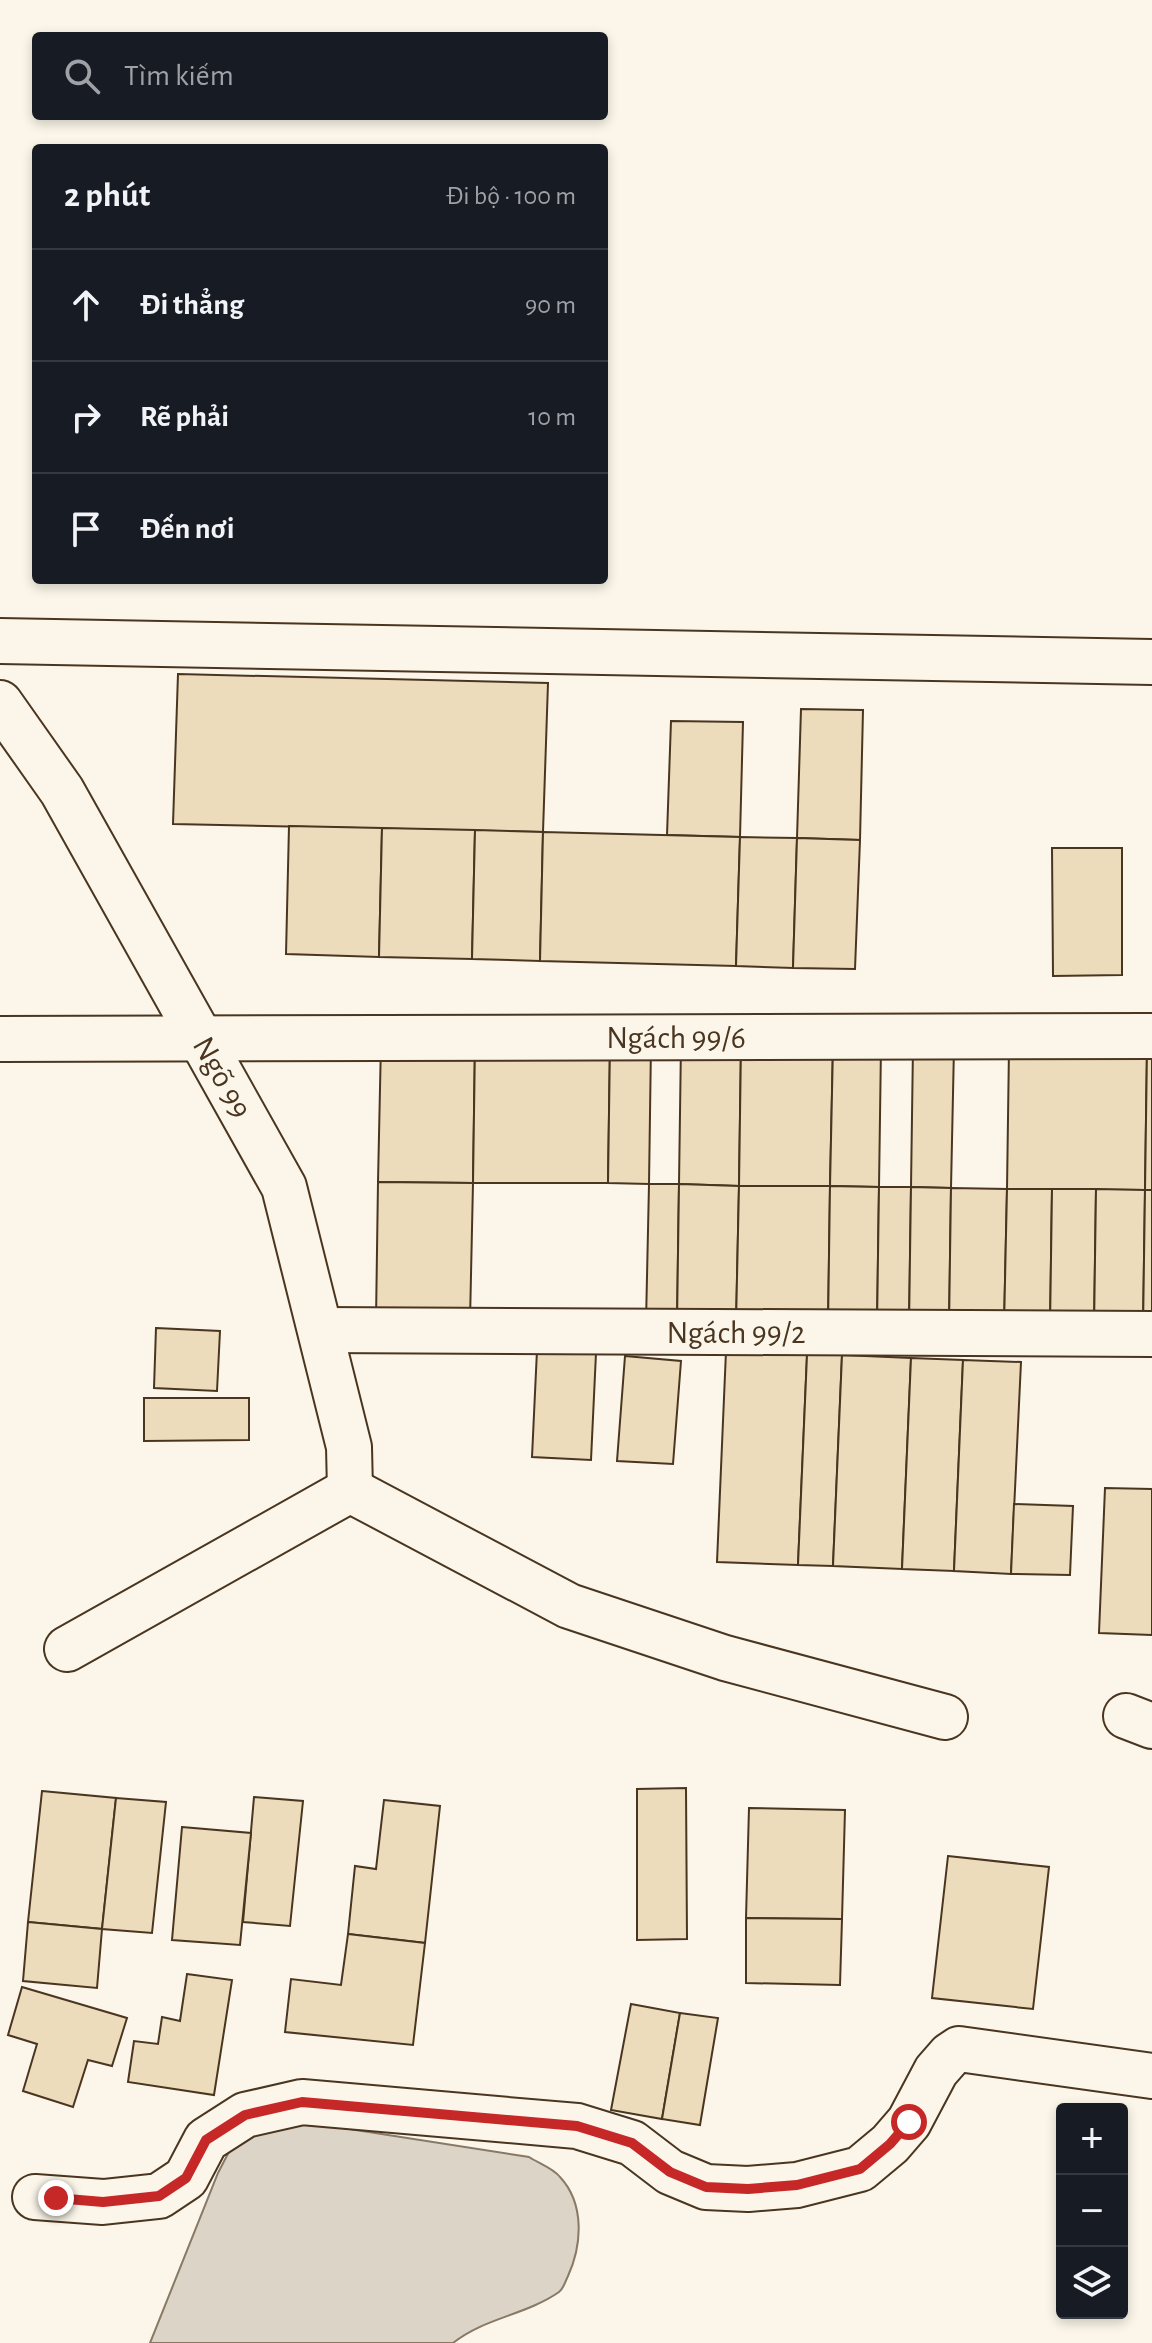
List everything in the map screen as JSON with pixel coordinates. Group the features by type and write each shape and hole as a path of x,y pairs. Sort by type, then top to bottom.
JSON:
{"street":[{"path":"0,641 1152,662"},
{"name":"Ngõ 99","path":"0,703 62,791 284,1187 349,1447 350,1490"},
{"name":"Ngách 99/6","path":"0,1039 1152,1036"},
{"name":"Ngách 99/2","path":"321,1330 1152,1334"},
{"path":"67,1649 350,1490 569,1606 725,1658 945,1717"},
{"path":"35,2197 103,2202 159,2196 186,2178 206,2140 245,2115 302,2102 577,2126 632,2143 670,2172 706,2187 748,2189 797,2185 860,2169 890,2144 909,2122 936,2071 959,2049 1152,2076"}],"shaded area":[{"path":"298,2121 529,2157 549,2168 568,2188 579,2225 573,2264 562,2289 546,2300 478,2328 453,2343 150,2343 218,2173 235,2140"}],"building":[{"path":"178,674 548,683 543,832 173,824"},
{"path":"801,709 863,710 860,840 797,838"},
{"path":"671,721 743,722 740,837 667,835"},
{"path":"289,826 382,828 379,957 286,954"},
{"path":"382,828 475,830 472,959 379,957"},
{"path":"475,830 543,832 540,961 472,959"},
{"path":"543,832 740,837 736,966 540,961"},
{"path":"740,837 797,838 793,968 736,966"},
{"path":"797,838 860,840 855,969 793,968"},
{"path":"1052,848 1122,848 1122,975 1053,976"},
{"path":"381,1042 475,1043 473,1183 378,1182"},
{"path":"475,1043 610,1044 608,1183 473,1183"},
{"path":"681,1043 741,1045 739,1186 679,1184"},
{"path":"610,1044 651,1044 649,1184 608,1183"},
{"path":"741,1045 833,1046 830,1186 739,1186"},
{"path":"833,1046 881,1046 879,1187 830,1186"},
{"path":"913,1046 954,1047 951,1188 911,1187"},
{"path":"1009,1048 1147,1049 1145,1190 1007,1189"},
{"path":"1147,1049 1152,1049 1152,1190 1145,1190"},
{"path":"378,1182 473,1183 470,1321 376,1320"},
{"path":"649,1184 679,1184 677,1323 646,1323"},
{"path":"679,1184 739,1186 736,1324 677,1323"},
{"path":"739,1186 830,1186 828,1326 736,1324"},
{"path":"830,1186 879,1187 877,1326 828,1326"},
{"path":"879,1187 911,1187 909,1326 877,1326"},
{"path":"911,1187 951,1188 949,1327 909,1326"},
{"path":"951,1188 1007,1189 1004,1327 949,1327"},
{"path":"1007,1189 1052,1189 1050,1327 1004,1327"},
{"path":"1052,1189 1096,1189 1094,1329 1050,1327"},
{"path":"1096,1189 1145,1190 1143,1329 1094,1329"},
{"path":"1145,1190 1152,1190 1152,1329 1143,1329"},
{"path":"156,1328 220,1331 217,1391 154,1388"},
{"path":"537,1350 596,1353 591,1460 532,1457"},
{"path":"726,1351 807,1355 798,1565 717,1562"},
{"path":"807,1355 842,1355 833,1566 798,1565"},
{"path":"842,1355 911,1358 902,1569 833,1566"},
{"path":"625,1356 681,1361 673,1464 617,1461"},
{"path":"911,1358 963,1360 954,1571 902,1569"},
{"path":"963,1360 1021,1362 1011,1574 954,1571"},
{"path":"144,1398 249,1398 249,1440 144,1441"},
{"path":"1105,1488 1152,1489 1152,1635 1099,1633"},
{"path":"1014,1504 1073,1506 1070,1575 1011,1574"},
{"path":"686,1788 687,1939 637,1940 637,1789"},
{"path":"42,1791 116,1798 102,1929 28,1922"},
{"path":"254,1797 303,1801 290,1926 243,1922"},
{"path":"116,1798 166,1802 152,1933 102,1929"},
{"path":"384,1800 440,1806 425,1943 348,1934 355,1866 376,1869"},
{"path":"749,1808 845,1810 842,1919 746,1918"},
{"path":"182,1827 251,1833 240,1945 172,1940"},
{"path":"948,1856 1049,1867 1033,2009 932,1998"},
{"path":"746,1918 842,1919 840,1985 746,1983"},
{"path":"28,1922 102,1929 97,1988 23,1981"},
{"path":"348,1934 425,1943 413,2045 285,2032 291,1979 341,1985"},
{"path":"187,1974 232,1980 214,2095 128,2082 134,2041 158,2044 162,2017 180,2021"},
{"path":"22,1987 127,2018 112,2066 88,2060 73,2107 23,2091 37,2044 8,2035"},
{"path":"631,2004 680,2013 662,2119 611,2110"},
{"path":"680,2013 718,2018 700,2125 662,2119"}],"route":[{"path":"56,2198 103,2202 159,2196 186,2178 206,2140 245,2115 302,2102 577,2126 632,2143 670,2172 706,2187 748,2189 797,2185 860,2169 890,2144 909,2122"}]}
